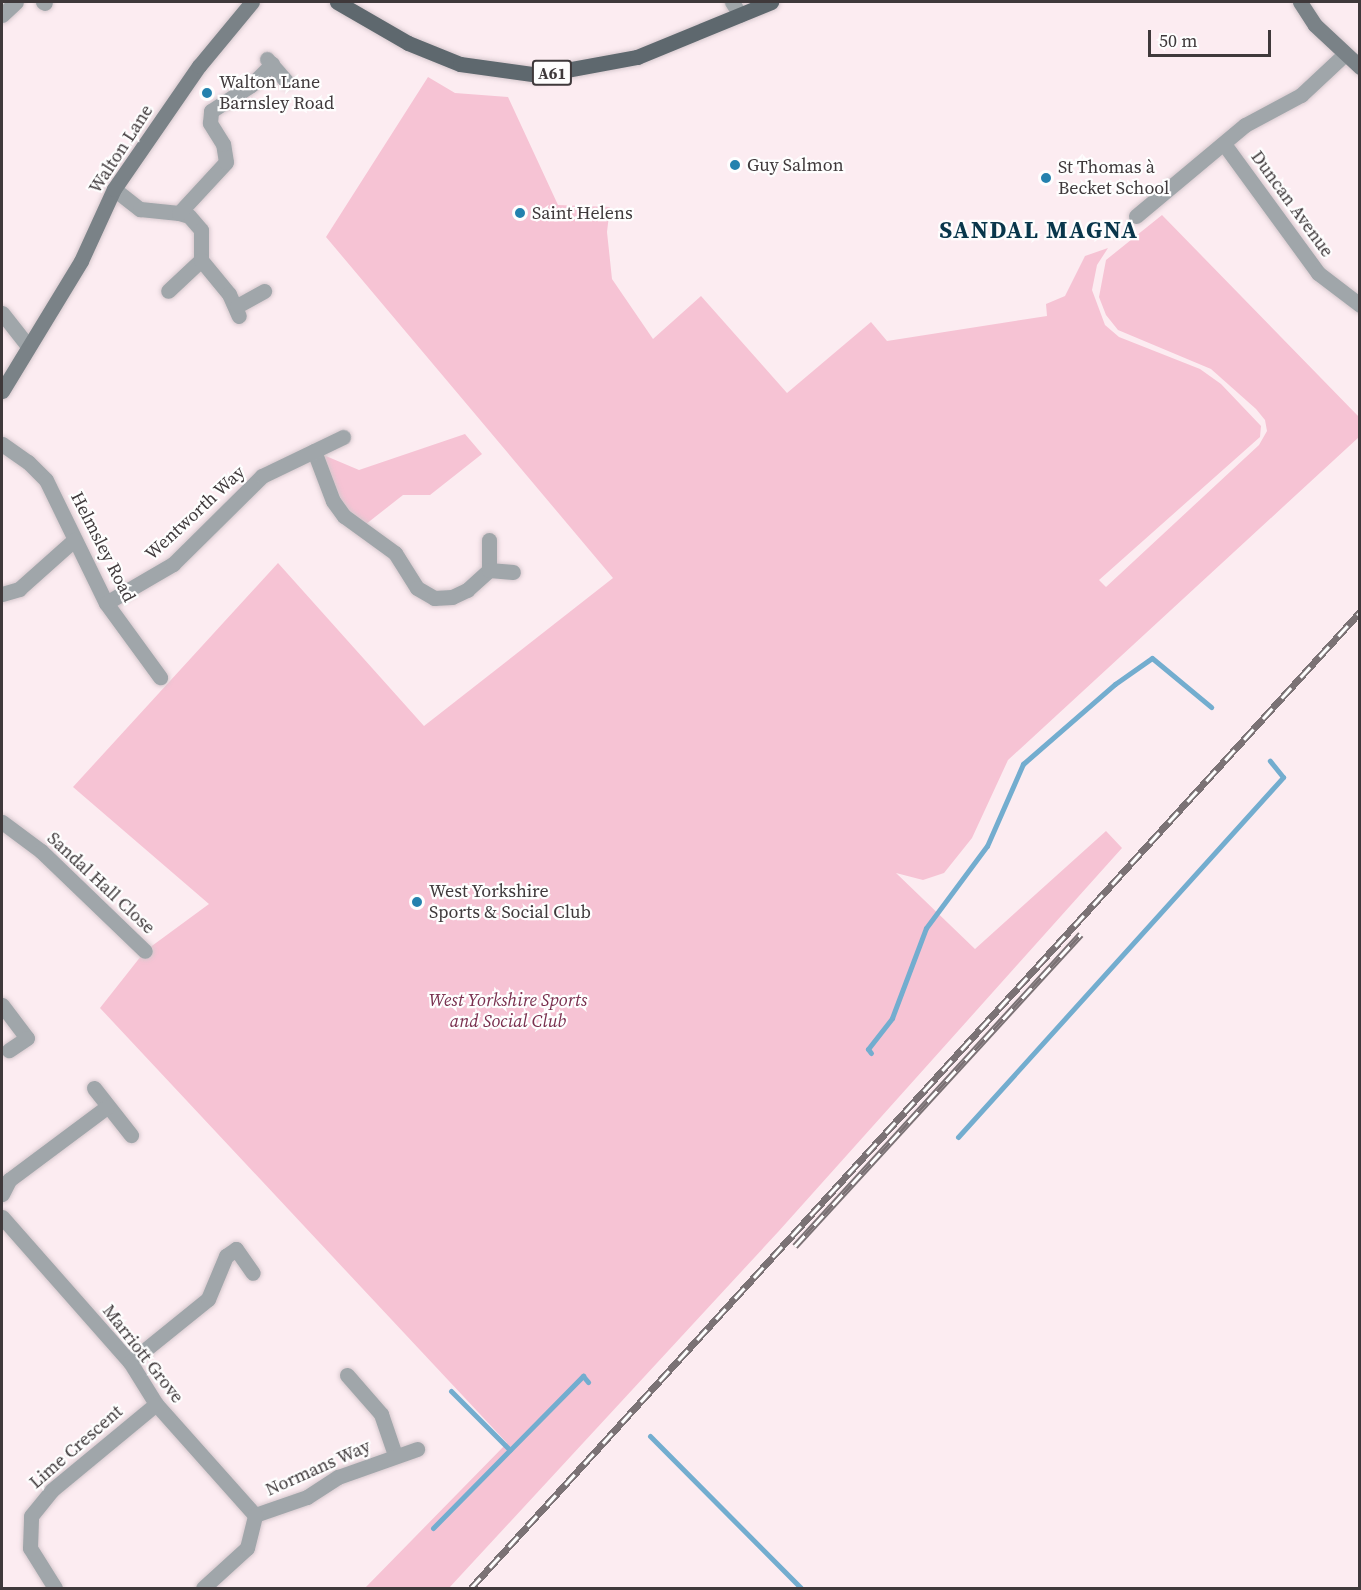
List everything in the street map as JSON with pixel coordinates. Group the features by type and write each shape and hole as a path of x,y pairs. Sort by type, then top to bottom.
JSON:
{"main road":[{"name":"A61","path":"337,2 408,43 460,64 539,75 637,57 736,8 771,2"}],"street":[{"path":"2,15 16,2"},
{"name":"Walton Lane","path":"2,391 81,261 114,189 199,66 252,2"},
{"path":"1300,2 1316,25 1359,67"},
{"path":"1136,216 1260,115 1301,95 1345,54"},
{"path":"179,213 226,162 223,144 210,123 211,111 251,85 269,60 286,81"},
{"name":"Duncan Avenue","path":"1224,144 1318,273 1359,305"},
{"path":"114,189 140,209 189,216 201,230 201,260 238,311 264,291"},
{"path":"168,291 201,260"},
{"path":"2,314 28,346"},
{"name":"Wentworth Way","path":"106,603 173,564 262,476 343,437"},
{"name":"Helmsley Road","path":"2,444 28,462 46,480 60,502 74,540 106,603 160,677"},
{"path":"314,451 333,501 344,516 395,553 417,588 434,598 452,597 467,590 489,570 513,572"},
{"path":"2,594 19,589 74,540"},
{"path":"489,540 489,570"},
{"name":"Sandal Hall Close","path":"2,822 41,851 145,951"},
{"path":"2,1005 27,1038 9,1050"},
{"path":"94,1088 131,1135"},
{"path":"2,1194 9,1180 107,1107"},
{"name":"Marriott Grove","path":"2,1216 130,1362 156,1404 255,1515"},
{"path":"130,1362 208,1299 226,1256 236,1249 253,1273"},
{"name":"Normans Way","path":"347,1375 381,1414 395,1455"},
{"name":"Lime Crescent","path":"55,1588 30,1548 31,1516 52,1490 156,1404"},
{"name":"Normans Way","path":"255,1515 307,1497 339,1477 417,1449"},
{"path":"203,1588 247,1548 255,1515"}],"green space":[{"name":"West Yorkshire Sports and Social Club","path":"428,77 455,93 508,97 558,205 610,207 607,232 612,279 653,339 701,296 787,393 871,322 887,341 1047,316 1046,304 1065,296 1085,256 1108,248 1097,265 1092,290 1105,325 1119,337 1200,369 1221,384 1261,426 1260,437 1099,580 1106,587 1259,445 1267,431 1265,420 1256,409 1211,369 1118,330 1106,315 1099,297 1106,260 1162,215 1359,417 1359,437 1008,760 972,838 944,873 923,880 896,873 975,949 1106,831 1122,848 778,1232 449,1588 365,1588 507,1443 100,1008 145,951 209,904 73,787 278,563 424,726 613,578 326,237"},
{"path":"465,434 482,454 430,495 403,495 361,528 344,516 314,451 359,470"}],"waterway":[{"path":"871,1053 868,1049 892,1018 926,928 987,846 1023,764 1115,684 1152,658 1211,707"},
{"path":"958,1137 1283,777 1270,761"},
{"path":"433,1528 583,1376 588,1382"},
{"path":"451,1391 510,1450"},
{"path":"650,1436 801,1588"}],"railway":[{"path":"471,1588 1360,612"},
{"path":"795,1246 1081,934"}],"place":[{"name":"Walton Lane Barnsley Road","path":"207,93"},
{"name":"Guy Salmon","path":"735,165"},
{"name":"St Thomas à Becket School","path":"1046,178"},
{"name":"Saint Helens","path":"520,213"},
{"name":"West Yorkshire Sports & Social Club","path":"417,902"}],"district":[{"name":"SANDAL MAGNA","path":"1039,230"}]}
